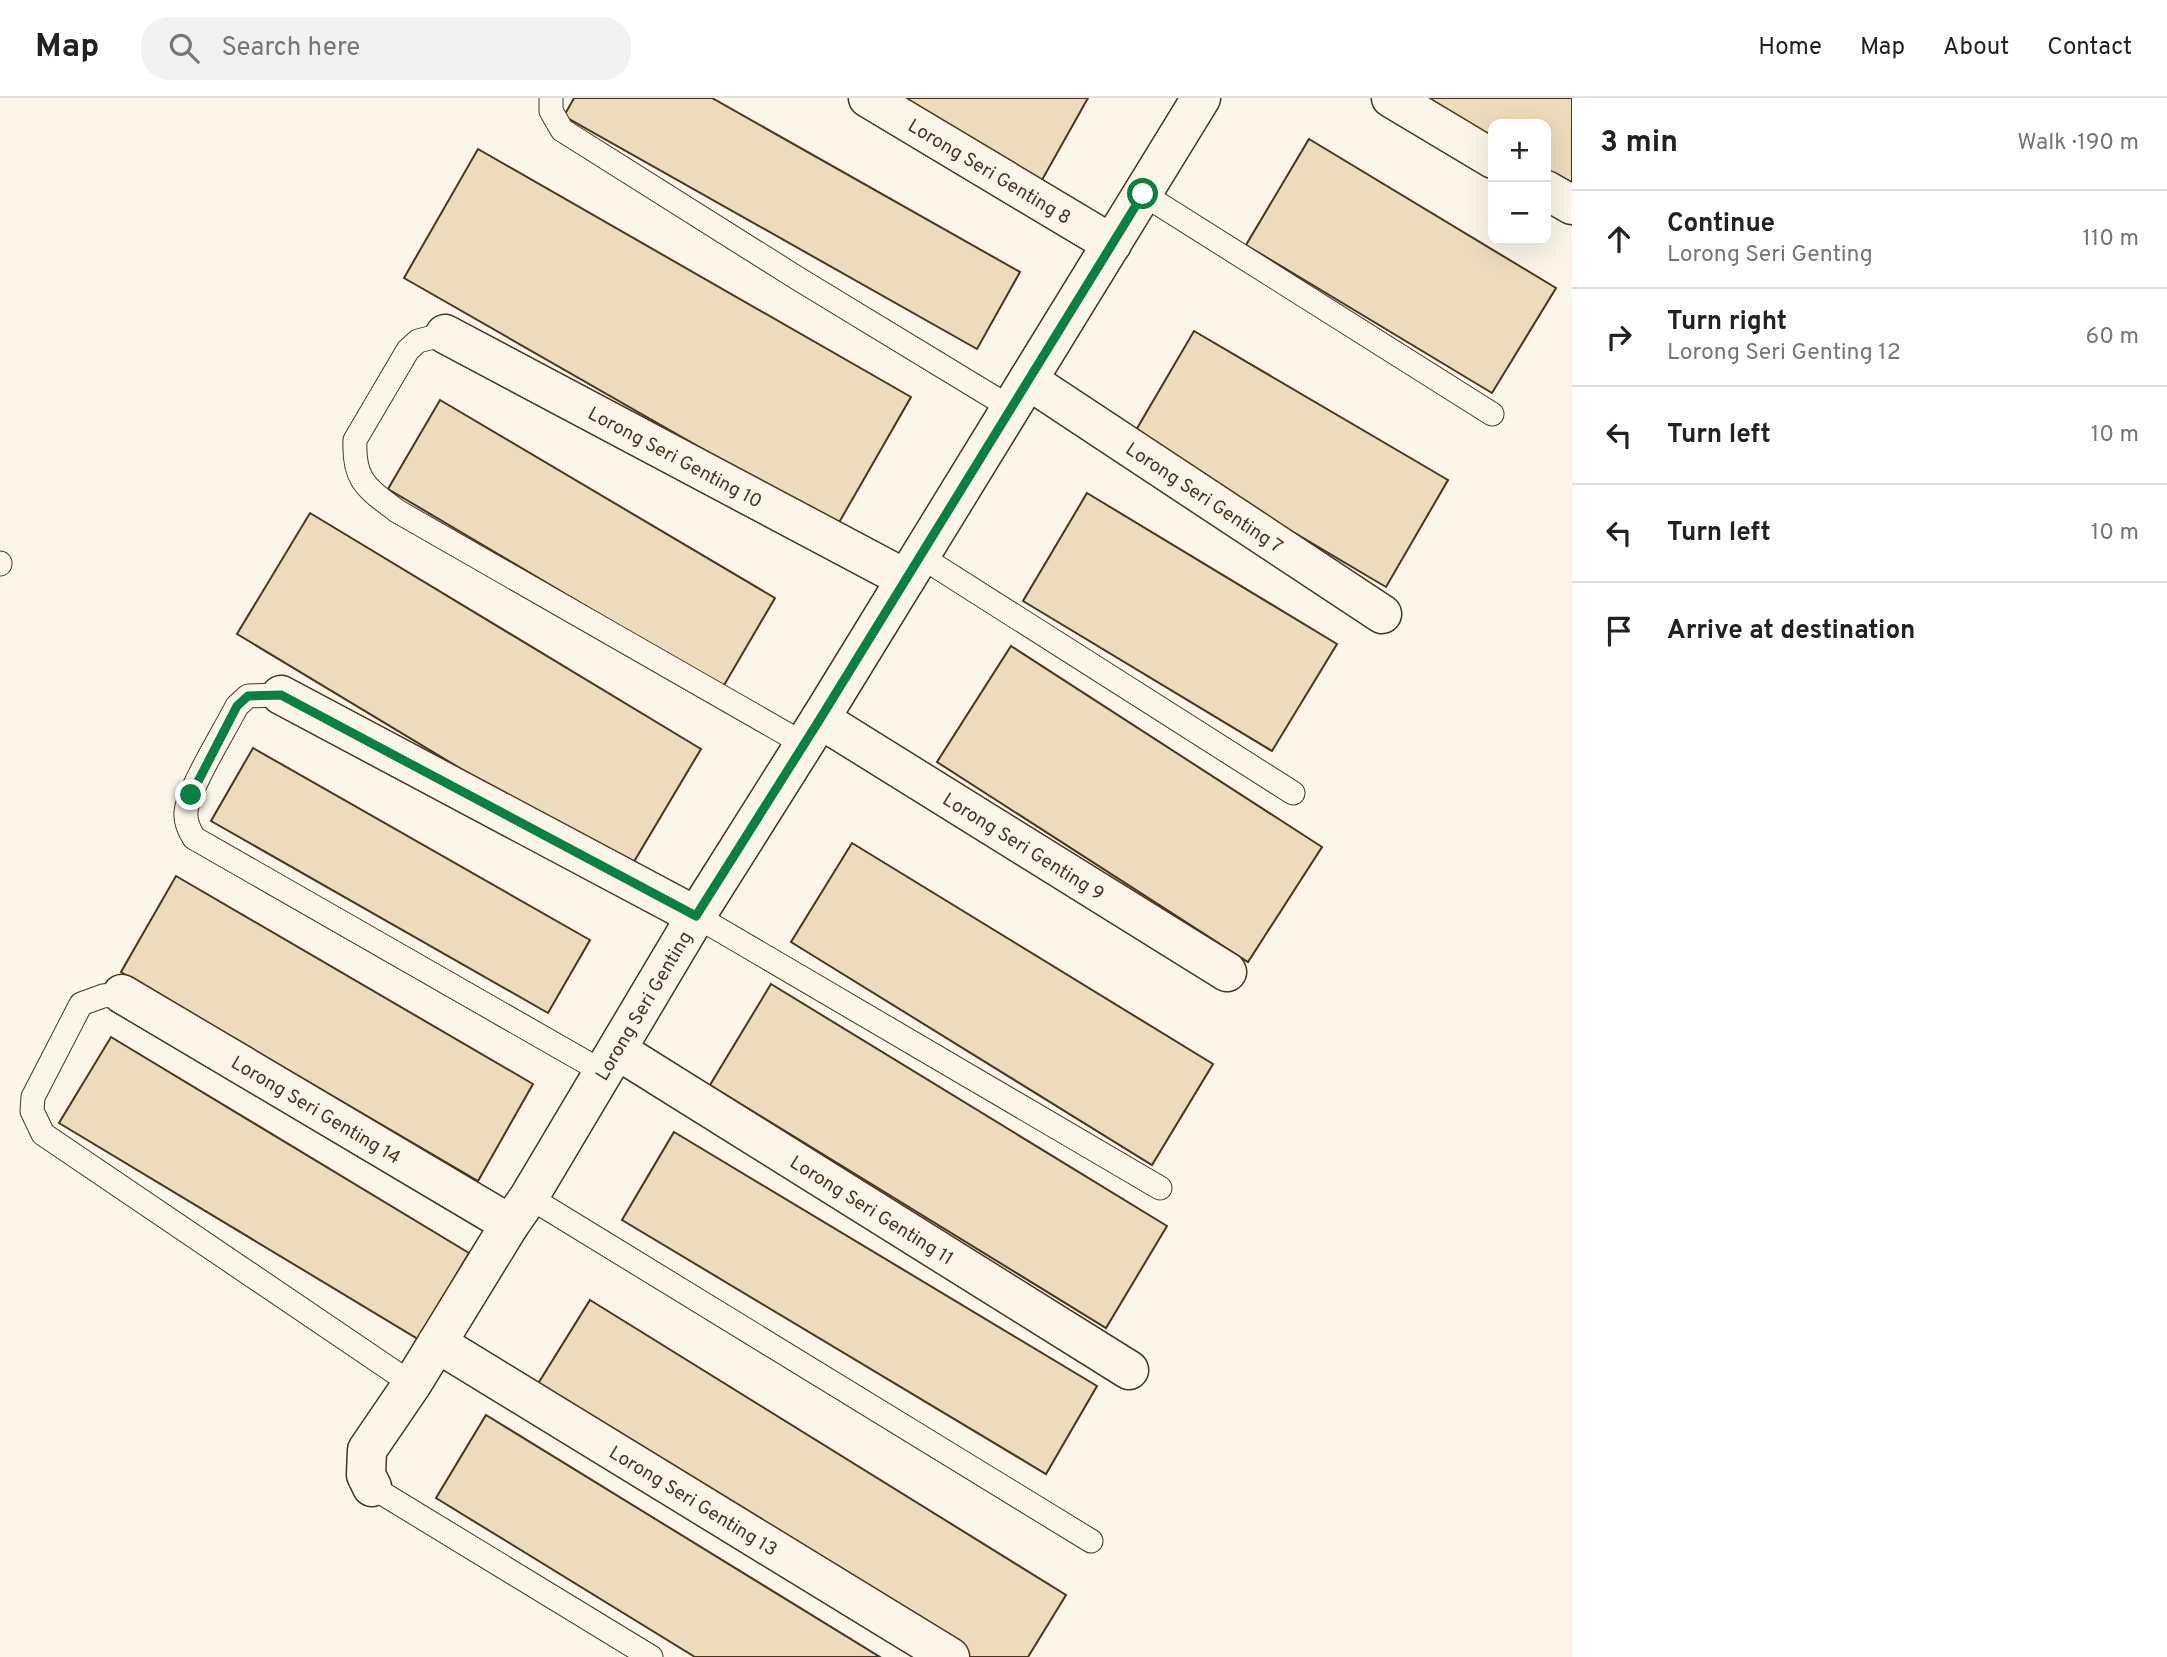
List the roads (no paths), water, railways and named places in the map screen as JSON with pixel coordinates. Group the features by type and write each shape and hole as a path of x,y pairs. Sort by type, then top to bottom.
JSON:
{"street":[{"name":"Lorong Seri Genting 8","path":"867,98 1112,244"},
{"name":"Lorong Seri Genting","path":"372,1487 366,1475 367,1450 412,1384 520,1210 696,916 1201,98"},
{"path":"1391,98 1488,156"},
{"path":"1551,193 1572,205"},
{"name":"Lorong Seri Genting 10","path":"445,334 913,567"},
{"name":"Lorong Seri Genting 7","path":"1020,394 1381,614"},
{"path":"281,695 696,916"},
{"name":"Lorong Seri Genting 9","path":"812,732 1227,972"},
{"name":"Lorong Seri Genting 14","path":"122,994 520,1210"},
{"name":"Lorong Seri Genting 11","path":"610,1061 1129,1370"},
{"name":"Lorong Seri Genting 13","path":"436,1343 950,1657"}],"lane":[{"path":"551,98 551,111 562,130 797,278 1020,394"},
{"path":"1143,194 1492,414"},
{"path":"445,334 418,341 408,350 355,440 354,457 365,486 397,511 812,732"},
{"path":"913,567 1293,793"},
{"path":"281,695 248,696 237,706 191,795 186,813 187,827 194,838 610,1061"},
{"path":"696,916 1160,1188"},
{"path":"122,994 103,996 81,1004 33,1097 32,1111 43,1134 412,1384"},
{"path":"520,1210 1091,1541"},
{"path":"372,1487 651,1657"}]}
